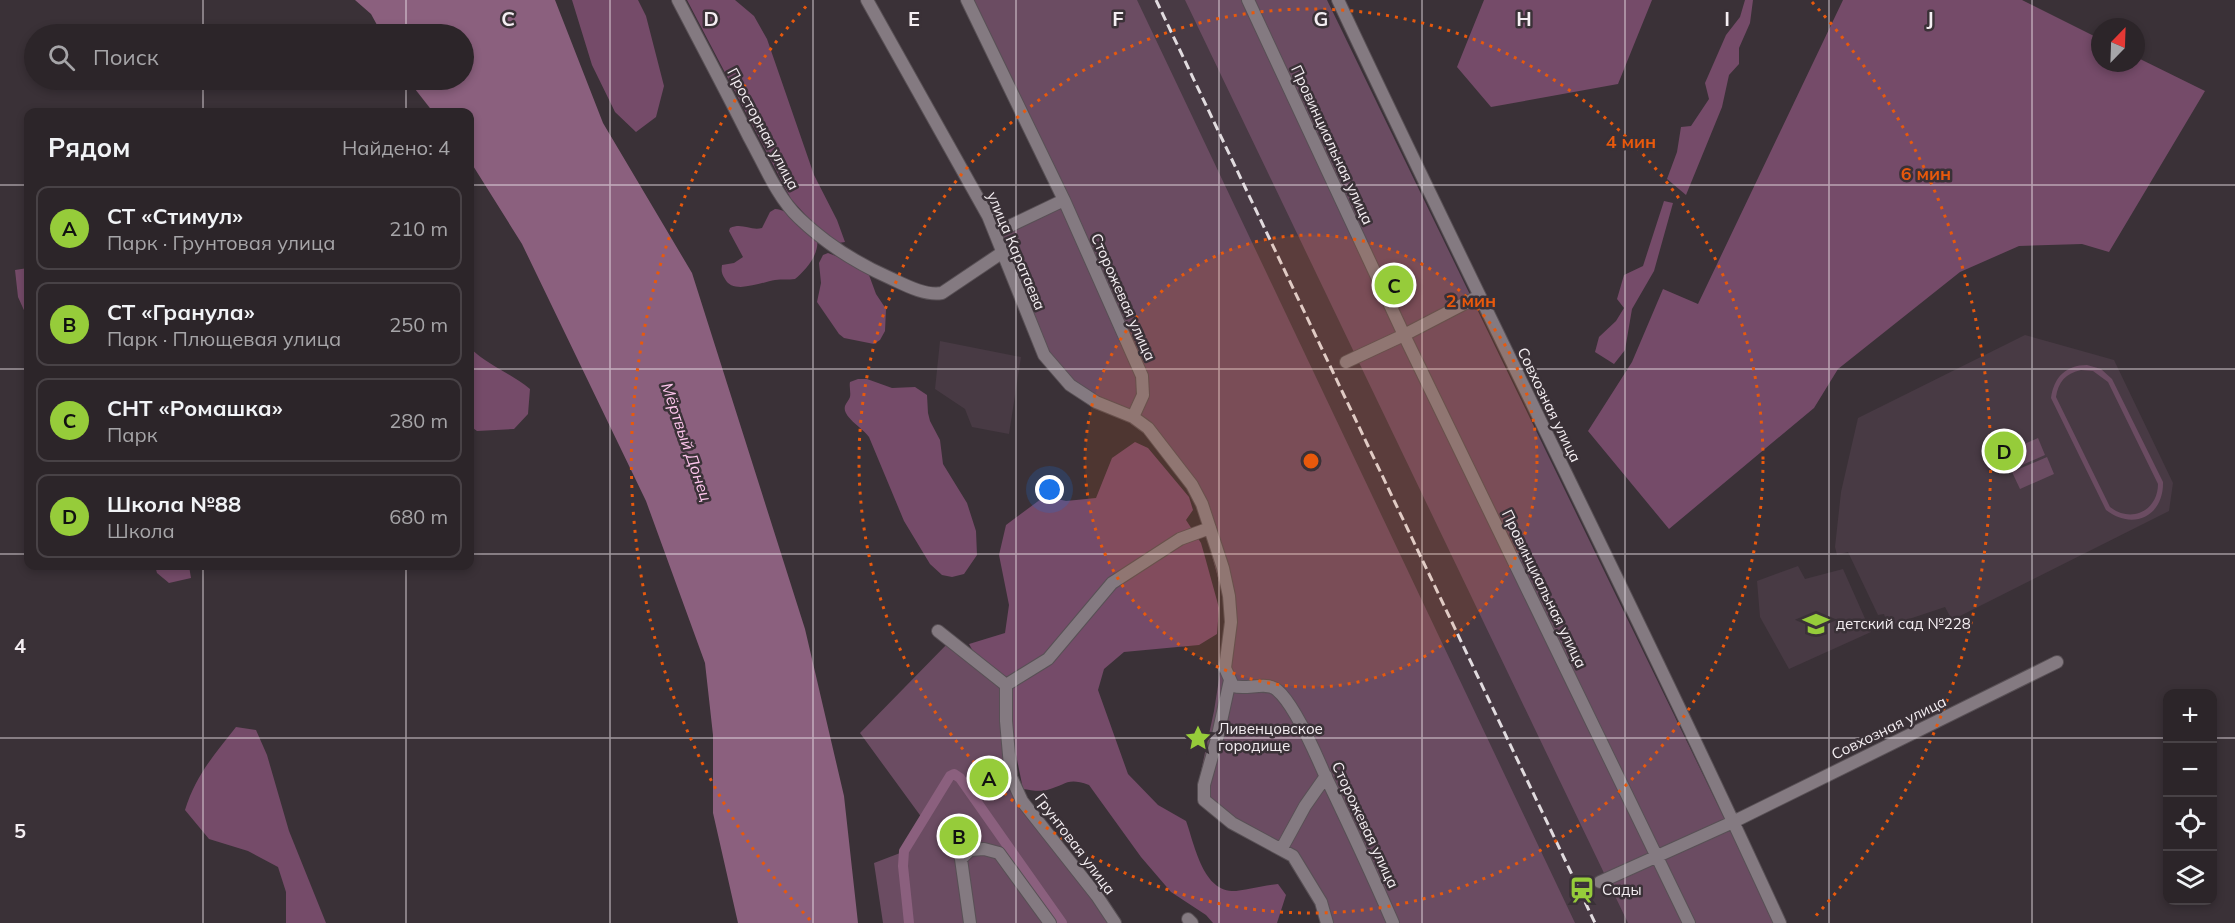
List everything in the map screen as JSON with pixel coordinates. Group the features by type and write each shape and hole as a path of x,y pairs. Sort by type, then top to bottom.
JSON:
{"street":[{"name":"Просторная улица","path":"678,0 782,195 798,218 830,245 875,271 924,292 936,294 942,293 1003,252"},
{"name":"улица Каратаева","path":"867,0 988,216 1044,355 1070,385 1096,402 1133,417"},
{"name":"Сторожевая улица","path":"968,0 1064,200 1142,376 1143,394 1133,417"},
{"name":"Провинциальная улица","path":"1248,0 1404,335 1689,923"},
{"name":"Совхозная улица","path":"1338,0 1780,923"},
{"path":"995,233 1064,200"},
{"path":"1346,362 1479,296"},
{"path":"1133,417 1148,428 1192,485 1202,504 1223,568 1229,596 1231,621 1225,656 1230,680 1204,785 1204,800 1232,822 1293,856 1321,902 1327,923"},
{"path":"938,631 1006,685 1048,659 1112,583 1180,539 1210,528"},
{"name":"Совхозная улица","path":"1733,822 2057,662"},
{"name":"Сторожевая улица","path":"1230,680 1233,686 1240,688 1265,685 1276,688 1280,693 1313,749 1356,837 1394,923"},
{"name":"Грунтовая улица","path":"1006,685 1006,722 1011,777 1022,801 1097,896 1115,923"},
{"path":"1282,848 1305,806 1326,776"},
{"path":"1600,882 1733,822"},
{"path":"970,923 961,859 970,850 984,849 999,853 1050,923"}],"shaded area":[{"path":"572,0 638,0 646,16 664,86 656,117 636,132 615,112 592,65"},
{"path":"687,0 735,0 754,16 767,39 814,175 837,220 845,242 832,244 791,199"},
{"path":"969,0 1137,0 1575,923 1327,923 1297,862 1222,823 1201,802 1198,785 1214,711 1226,635 1225,604 1203,522 1177,462 1146,426 1056,374 994,236 1065,198"},
{"path":"1135,0 1193,0 1633,923 1573,923"},
{"path":"1185,0 1327,0 1775,923 1628,923"},
{"path":"1484,0 1652,0 1618,84 1491,107 1457,67"},
{"path":"1745,0 1753,0 1750,23 1739,48 1739,64 1729,75 1722,107 1686,195 1667,179 1677,152 1681,127 1691,126 1709,99 1705,83 1726,35 1740,17"},
{"path":"1843,0 2022,0 2091,34 2091,72 2145,72 2145,61 2205,91 2109,252 2082,244 2019,246 1960,272 1838,369 1814,408 1669,529 1588,431 1632,362 1663,289 1698,304"},
{"path":"1664,201 1673,203 1654,271 1632,309 1625,350 1614,364 1595,352 1599,337 1616,321 1624,308 1617,299 1624,275 1643,266"},
{"path":"775,209 792,216 817,238 816,250 811,261 795,279 775,280 741,287 729,284 722,274 722,265 734,263 743,257 729,231 730,228 738,226 762,228 770,212"},
{"path":"828,253 859,265 869,275 876,294 886,309 885,331 880,340 874,344 844,338 817,302 821,283 819,263 823,255"},
{"path":"24,269 24,310 18,297 15,270"},
{"path":"2025,335 2114,360 2173,483 2169,511 1952,620 1945,607 1888,626 1884,614 1878,615 1848,552 1837,555 1835,547 1841,492 1858,418"},
{"path":"940,341 1021,357 1009,434 972,427 965,409 935,389"},
{"path":"474,351 530,389 528,414 514,429 477,431 474,429"},
{"path":"2087,365 2101,369 2112,379 2163,482 2158,504 2145,517 2126,519 2106,510 2051,398 2058,378 2067,370","holes":["2081,370 2093,371 2108,382 2158,484 2154,501 2142,512 2127,514 2110,507 2056,397 2061,383 2067,376"]},
{"path":"867,379 892,388 915,387 927,395 928,413 940,440 943,464 967,503 976,531 977,555 964,574 952,577 942,575 930,564 904,521 869,437 846,414 845,406 850,397 850,382"},
{"path":"2038,438 2045,455 2011,470 2004,453"},
{"path":"1135,442 1148,448 1189,497 1193,510 1186,520 1201,543 1219,608 1217,634 1199,645 1124,652 1104,669 1098,690 1128,774 1158,805 1186,821 1201,864 1213,883 1222,889 1232,891 1278,884 1286,895 1277,923 1213,923 1206,915 1171,892 1141,857 1089,785 1071,782 1044,791 1023,789 1008,715 1011,695 1007,677 978,660 969,644 1005,633 1009,605 999,555 1006,525 1045,496 1066,501 1096,498 1112,458"},
{"path":"2047,457 2054,474 2020,489 2012,472"},
{"name":"детский сад №228","path":"1798,566 1805,579 1843,569 1871,632 1789,669 1760,617 1757,581"},
{"path":"156,570 190,570 191,578 169,583"},
{"path":"949,642 1011,695 1008,715 1015,748 1019,788 1117,923 883,923 874,863 908,850 925,822 860,733"},
{"path":"236,727 256,730 267,755 289,831 326,923 286,923 286,892 278,867 248,851 209,839 185,810 200,776"}],"water":[{"name":"Мёртвый Донец","path":"355,0 555,0 603,123 692,273 805,629 844,796 858,923 738,923 713,813 713,735 705,663 646,501 522,244 474,167 474,108 430,108 416,90 474,90 474,24 376,24 371,14"}],"waterway":[{"path":"909,923 903,866 904,851 950,776 954,774 960,778 1062,923"}],"railway":[{"path":"1156,0 1595,923"}],"place":[{"name":"СНТ «Ромашка»","path":"1394,285"},
{"name":"Школа №88","path":"2004,451"},
{"name":"детский сад №228","path":"1816,624"},
{"name":"Ливенцовское городище","path":"1198,738"},
{"name":"СТ «Стимул»","path":"989,778"},
{"name":"СТ «Гранула»","path":"959,836"},
{"name":"Сады","path":"1582,890"}]}
